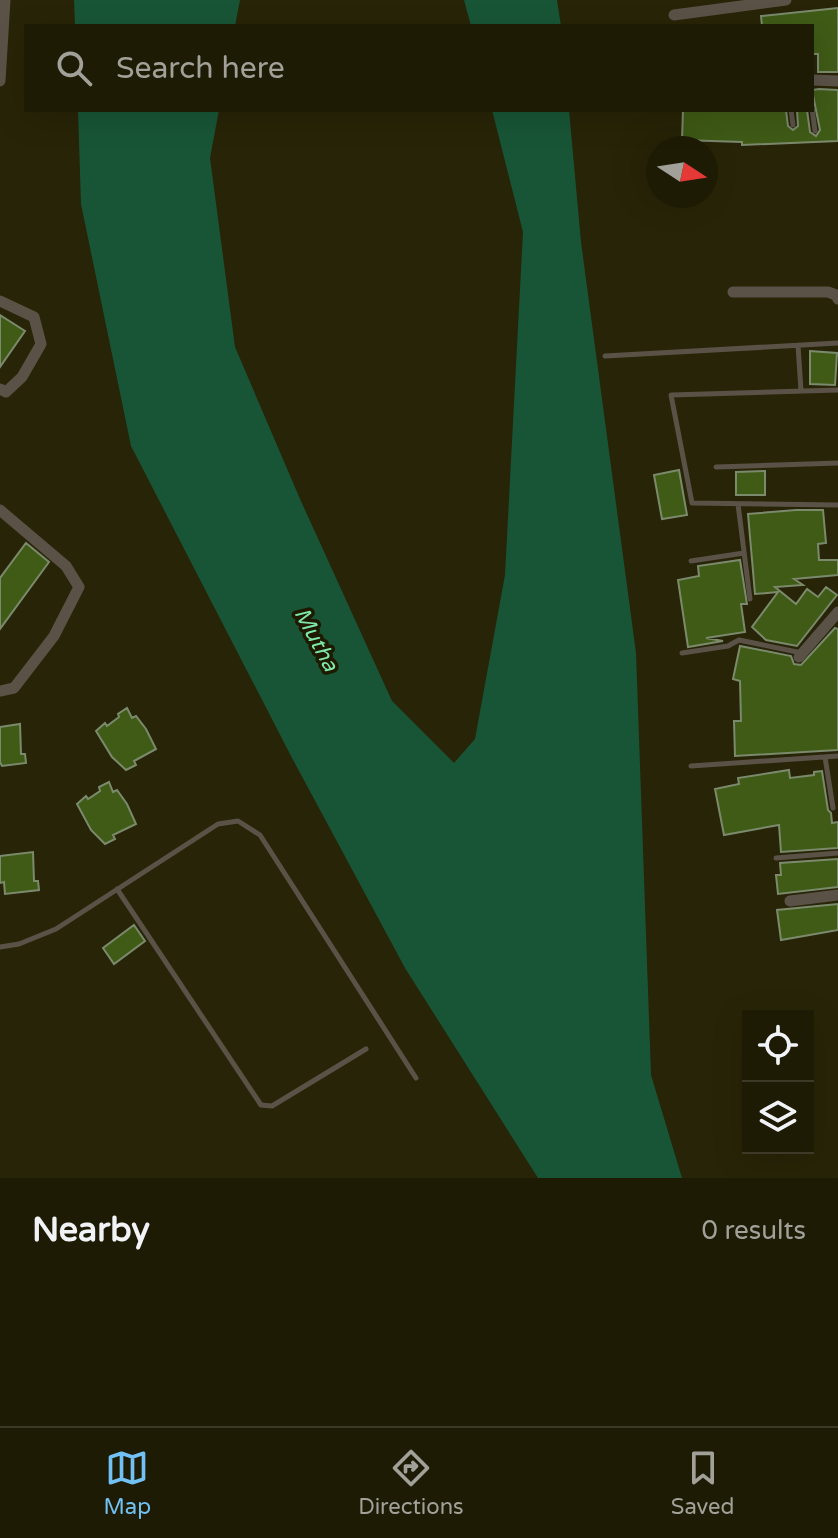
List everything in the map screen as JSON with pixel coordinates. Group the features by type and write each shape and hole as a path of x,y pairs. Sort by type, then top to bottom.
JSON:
{"street":[{"path":"0,81 5,0"},
{"path":"674,15 786,0"},
{"path":"814,80 838,81"},
{"path":"733,292 828,292 838,299"},
{"path":"0,301 34,317 41,344 22,377 6,392 0,389"},
{"path":"0,510 66,566 79,587 54,636 14,688 0,691"},
{"path":"801,655 838,612"},
{"path":"790,901 838,895"}],"lane":[{"path":"791,112 793,125"},
{"path":"813,112 815,131"},
{"path":"605,356 838,343"},
{"path":"798,345 801,391"},
{"path":"838,390 671,395 692,503 838,505"},
{"path":"716,467 838,463"},
{"path":"738,504 750,599"},
{"path":"691,561 744,553"},
{"path":"682,653 728,646 739,640 801,655"},
{"path":"691,766 838,756"},
{"path":"825,757 833,808"},
{"path":"0,947 19,944 56,929 218,824 238,821 260,835 416,1078"},
{"path":"776,858 838,853"},
{"path":"117,889 261,1105 272,1106 366,1049"}],"water":[{"path":"74,0 240,0 235,24 75,24"},
{"path":"464,0 557,0 561,24 470,24"},
{"name":"Mutha","path":"78,112 219,112 210,158 235,347 392,701 454,763 475,739 505,575 523,232 493,112 569,112 581,242 636,653 651,1075 682,1178 538,1178 405,968 291,756 131,446 81,204"}],"building":[{"path":"838,8 838,72 818,72 818,54 814,54 814,24 762,24 761,16"},
{"path":"814,90 838,90 838,141 742,145 742,142 718,141 718,136 682,136 683,112 786,112 788,126 793,130 798,126 797,112 807,112 810,132 816,136 820,130"},
{"path":"0,315 25,331 0,367"},
{"path":"810,351 837,353 835,385 810,384"},
{"path":"679,470 687,515 662,519 654,475"},
{"path":"765,471 765,495 736,495 736,472"},
{"path":"823,510 826,543 818,544 819,560 838,560 838,575 794,579 803,585 775,587 796,604 807,589 818,597 826,587 837,595 797,646 766,640 752,627 778,592 755,594 748,514"},
{"path":"26,543 49,562 0,629 0,578"},
{"path":"740,560 747,604 741,604 745,632 706,638 723,641 688,647 678,580 699,576 698,566"},
{"path":"835,628 838,629 838,750 735,756 734,721 741,721 740,681 733,679 740,646 791,656 794,664 801,665"},
{"path":"127,708 132,718 136,716 146,729 156,749 134,761 136,765 126,770 112,757 96,731 105,723 107,726"},
{"path":"20,724 21,754 25,754 26,763 2,766 0,727"},
{"path":"789,770 790,778 822,771 832,823 838,822 838,848 781,852 779,825 724,835 715,789 739,784 738,778"},
{"path":"109,782 113,792 117,790 127,804 136,824 113,835 115,839 105,844 91,830 77,804"},
{"path":"33,852 34,881 38,881 39,890 5,894 4,882 0,883 0,856"},
{"path":"838,859 838,887 778,894 776,875 781,875 780,863"},
{"path":"838,904 838,930 781,940 777,910"},
{"path":"134,925 145,941 114,964 103,948"}]}
